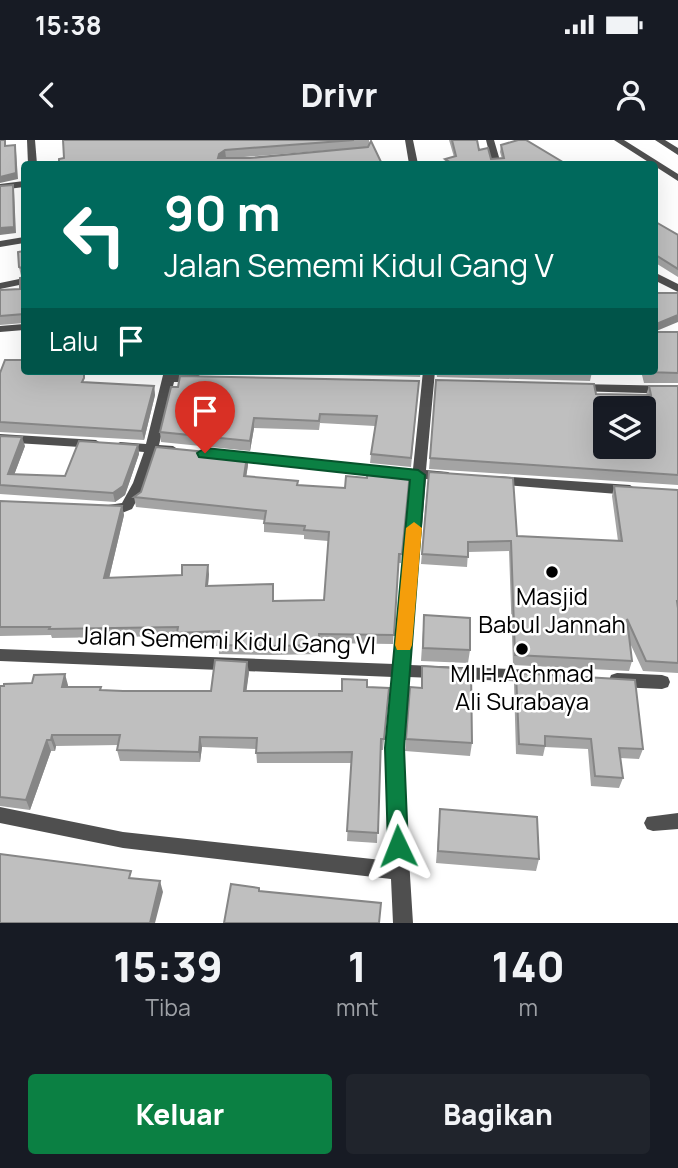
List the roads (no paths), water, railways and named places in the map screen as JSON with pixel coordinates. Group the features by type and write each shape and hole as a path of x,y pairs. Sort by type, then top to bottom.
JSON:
{"street":[{"path":"31,140 33,161"},
{"path":"409,140 413,161"},
{"path":"490,140 496,161"},
{"path":"618,140 651,161"},
{"path":"659,140 678,152"},
{"path":"658,165 678,178"},
{"path":"0,187 21,184"},
{"path":"0,244 21,240"},
{"path":"658,277 678,289"},
{"path":"0,286 21,282"},
{"path":"0,329 21,327"},
{"path":"92,508 118,510 133,500 151,448 170,375"},
{"path":"178,375 210,379"},
{"path":"403,923 394,748 428,381"},
{"path":"567,387 678,390"},
{"path":"0,438 191,452"},
{"path":"218,455 459,478"},
{"path":"486,480 651,491"},
{"name":"Jalan Sememi Kidul Gang VI","path":"0,655 552,677"},
{"path":"607,680 662,682"},
{"path":"0,816 123,840 399,871"},
{"path":"653,823 678,821"}],"place":[{"name":"Masjid Babul Jannah","path":"552,572"},
{"name":"MI H.Achmad Ali Surabaya","path":"522,649"}]}
